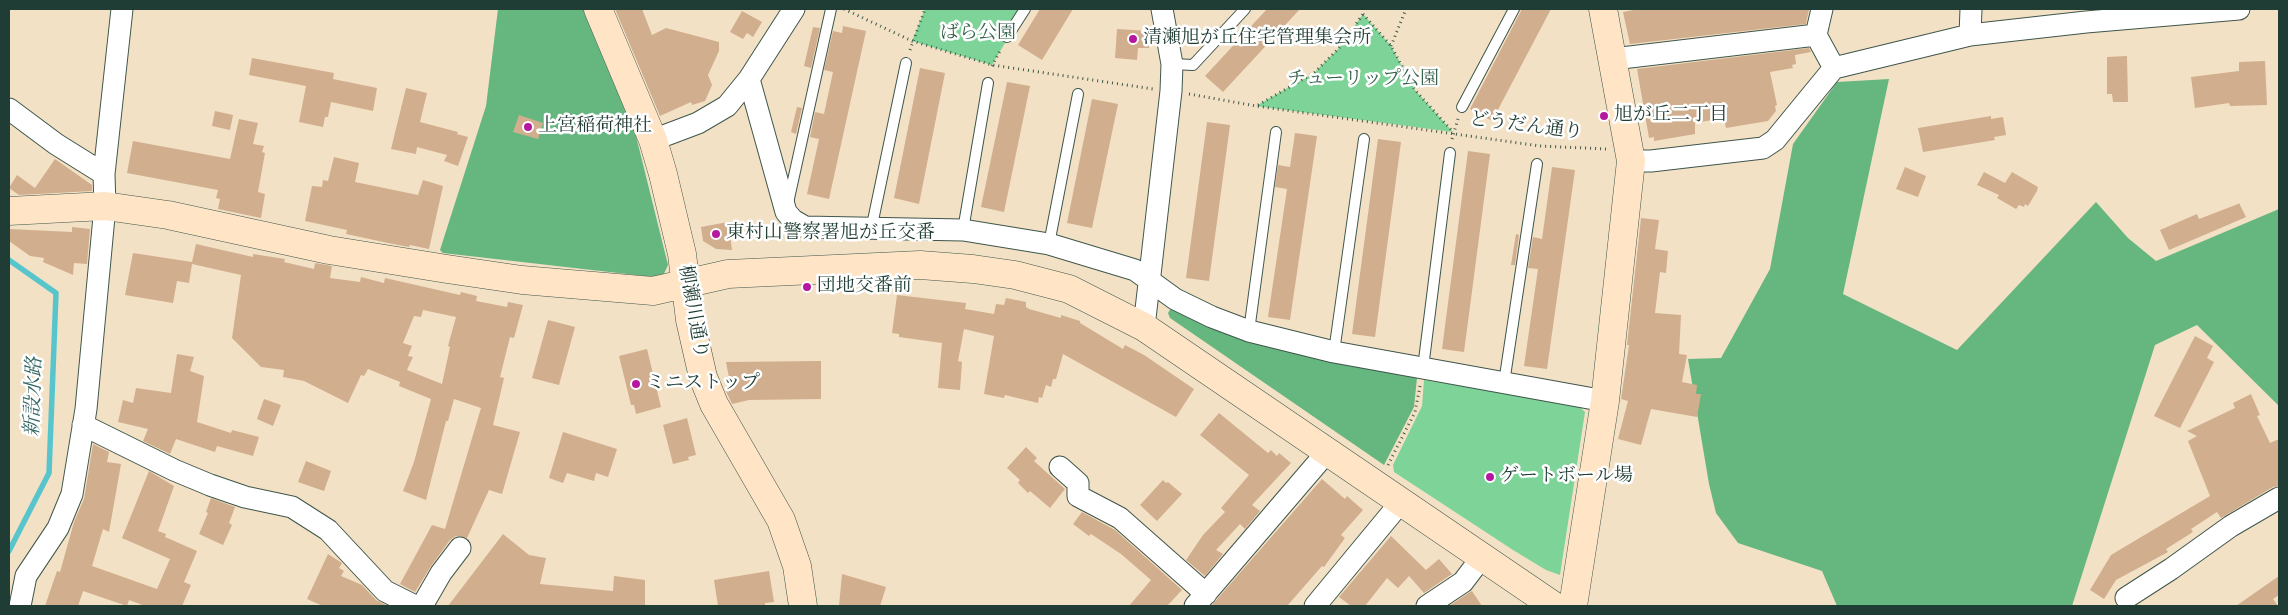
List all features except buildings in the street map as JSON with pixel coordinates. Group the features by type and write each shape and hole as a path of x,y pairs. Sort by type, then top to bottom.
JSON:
{"street":[{"path":"20,606 26,576 58,528 72,494 83,425 105,206 104,174 122,9"},
{"name":"柳瀬川通り","path":"598,9 653,140 682,254 684,284 690,320 703,377 714,404 781,520 797,566 803,606"},
{"path":"653,140 715,115 727,106 750,79 794,9"},
{"path":"1144,327 1171,91 1172,64 1162,9"},
{"path":"1573,606 1605,401 1630,156 1603,9"},
{"path":"1822,9 1816,35 1834,68"},
{"path":"1970,35 1971,9"},
{"path":"1630,156 1651,161 1763,148 1775,140 1834,68 1970,35 2086,15 2238,9"},
{"path":"1613,59 1816,35"},
{"path":"750,79 786,212 793,220 805,227 871,230 963,230 1049,244 1135,270 1151,279 1175,299 1212,317 1249,331 1334,352 1605,401"},
{"path":"9,109 56,144 104,174"},
{"path":"9,211 105,206 168,215 329,250 522,280 653,291 728,274 920,265 973,268 1015,275 1069,289 1144,327 1554,606"},
{"path":"83,425 174,470 210,485 245,497 292,507 328,530 385,591 416,606"},
{"path":"1060,467 1078,484 1078,496 1120,518 1200,600 1327,452"},
{"path":"2126,598 2171,569 2231,526 2279,498"},
{"path":"1315,606 1401,502"},
{"path":"422,606 441,573 460,548"},
{"path":"1427,606 1463,582 1482,557"}],"lane":[{"path":"786,212 831,9"},
{"path":"1007,37 1025,9"},
{"path":"1172,64 1193,65 1246,9"},
{"path":"1462,107 1514,9"},
{"path":"871,230 906,63"},
{"path":"963,230 988,83"},
{"path":"1049,244 1078,94"},
{"path":"1249,331 1276,132"},
{"path":"1334,352 1364,139"},
{"path":"1423,368 1450,153"},
{"path":"1504,383 1537,164"}],"path":[{"path":"844,9 912,41 992,65 1171,91 1256,106 1453,132"},
{"path":"912,41 925,9"},
{"name":"どうだん通り","path":"1363,9 1364,14 1391,46 1415,90 1453,132 1540,146 1630,156"},
{"path":"1391,46 1406,9"},
{"path":"1256,106 1314,72 1339,48 1364,14"},
{"path":"992,65 1007,37"},
{"path":"1378,486 1415,412 1423,368"}],"green space":[{"path":"498,9 585,9 614,73 635,132 668,265 662,278 443,253 440,250 486,106"},
{"name":"ばら公園","path":"925,9 1025,9 992,65 912,41"},
{"name":"チューリップ公園","path":"1363,14 1391,46 1415,90 1453,132 1256,106 1314,73 1339,48"},
{"path":"1889,79 1843,294 1957,350 2096,202 2128,238 2156,261 2279,209 2279,406 2197,325 2155,345 2072,606 1837,606 1822,571 1738,543 1716,513 1709,484 1688,359 1721,358 1770,269 1793,144 1837,82"},
{"path":"1171,308 1308,352 1417,378 1414,407 1384,465 1170,318 1168,313"},
{"path":"1424,380 1578,405 1585,412 1560,575 1546,570 1513,550 1394,472 1393,465 1422,406"}],"waterway":[{"name":"新設水路","path":"9,260 56,293 49,473 9,551"}],"place":[{"name":"清瀬旭が丘住宅管理集会所","path":"1133,39"},
{"name":"旭が丘二丁目","path":"1604,116"},
{"name":"上宮稲荷神社","path":"528,127"},
{"name":"東村山警察署旭が丘交番","path":"716,234"},
{"name":"団地交番前","path":"807,287"},
{"name":"ミニストップ","path":"636,384"},
{"name":"ゲートボール場","path":"1490,477"}]}
